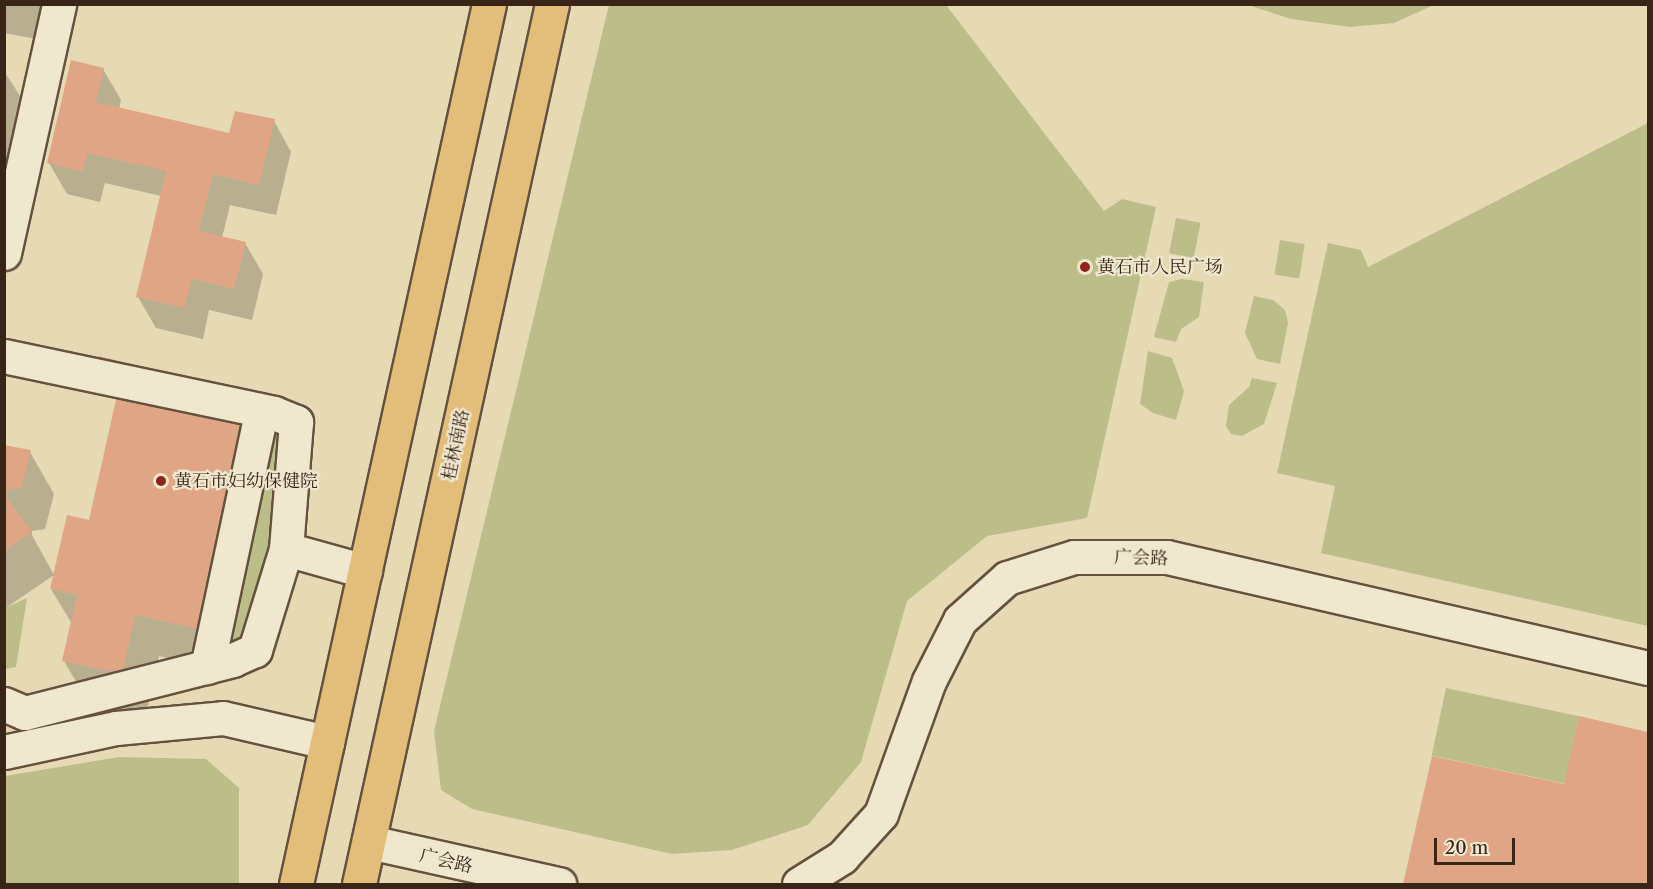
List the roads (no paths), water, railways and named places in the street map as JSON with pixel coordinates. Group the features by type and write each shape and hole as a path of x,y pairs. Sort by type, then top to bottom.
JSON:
{"main road":[{"path":"296,885 489,4"},
{"name":"桂林南路","path":"359,885 552,4"}],"street":[{"path":"4,253 59,4"},
{"path":"4,356 261,412 296,422 285,549 255,650 207,667 25,713 4,704"},
{"path":"207,667 261,412"},
{"path":"285,549 365,571"},
{"name":"广会路","path":"799,885 842,857 881,814 929,681 960,620 1007,578 1074,557 1167,557 1648,668"},
{"path":"4,752 116,728 223,718 327,742"},
{"name":"广会路","path":"369,842 437,872 559,885"}],"place":[{"name":"黄石市人民广场","path":"1085,267"},
{"name":"黄石市妇幼保健院","path":"161,481"}]}
